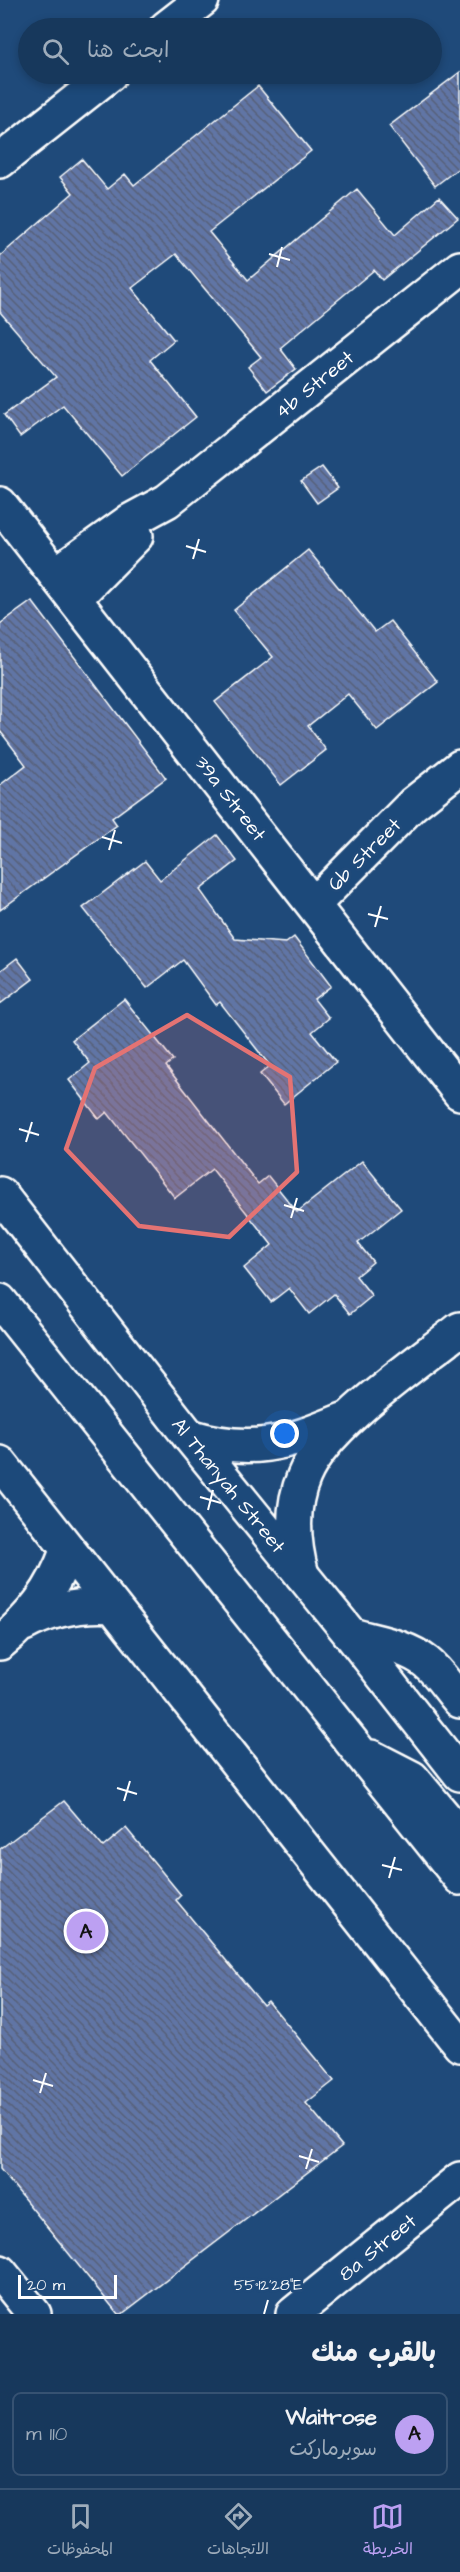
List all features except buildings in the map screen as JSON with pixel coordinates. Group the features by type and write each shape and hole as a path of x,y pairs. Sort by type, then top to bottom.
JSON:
{"street":[{"path":"179,18 202,0"},
{"path":"0,160 97,84"},
{"name":"4b Street","path":"65,586 167,501 460,268"},
{"name":"39a Street","path":"0,504 460,1094"},
{"name":"6b Street","path":"306,894 460,767"},
{"name":"Al Thanyah Street","path":"0,1194 189,1436 351,1635 460,1774"},
{"path":"0,1301 460,1878"},
{"path":"302,1575 295,1550 296,1500 315,1454 350,1417 460,1329"},
{"path":"0,1342 40,1352"},
{"path":"189,1436 212,1443 259,1446 283,1443 350,1417"},
{"path":"0,1463 460,2045"},
{"path":"11,1634 44,1599 68,1551"},
{"path":"11,1634 55,1610 92,1605 112,1606"},
{"path":"351,1635 398,1648 419,1657 429,1664 460,1701"},
{"path":"361,1752 412,1778 460,1835"},
{"name":"8a Street","path":"293,2314 460,2178"},
{"path":"0,2272 34,2314"}],"highlighted area":[{"path":"187,1015 290,1077 297,1172 229,1237 139,1226 66,1149 95,1068"}],"place":[{"name":"Waitrose","path":"86,1931"}]}
